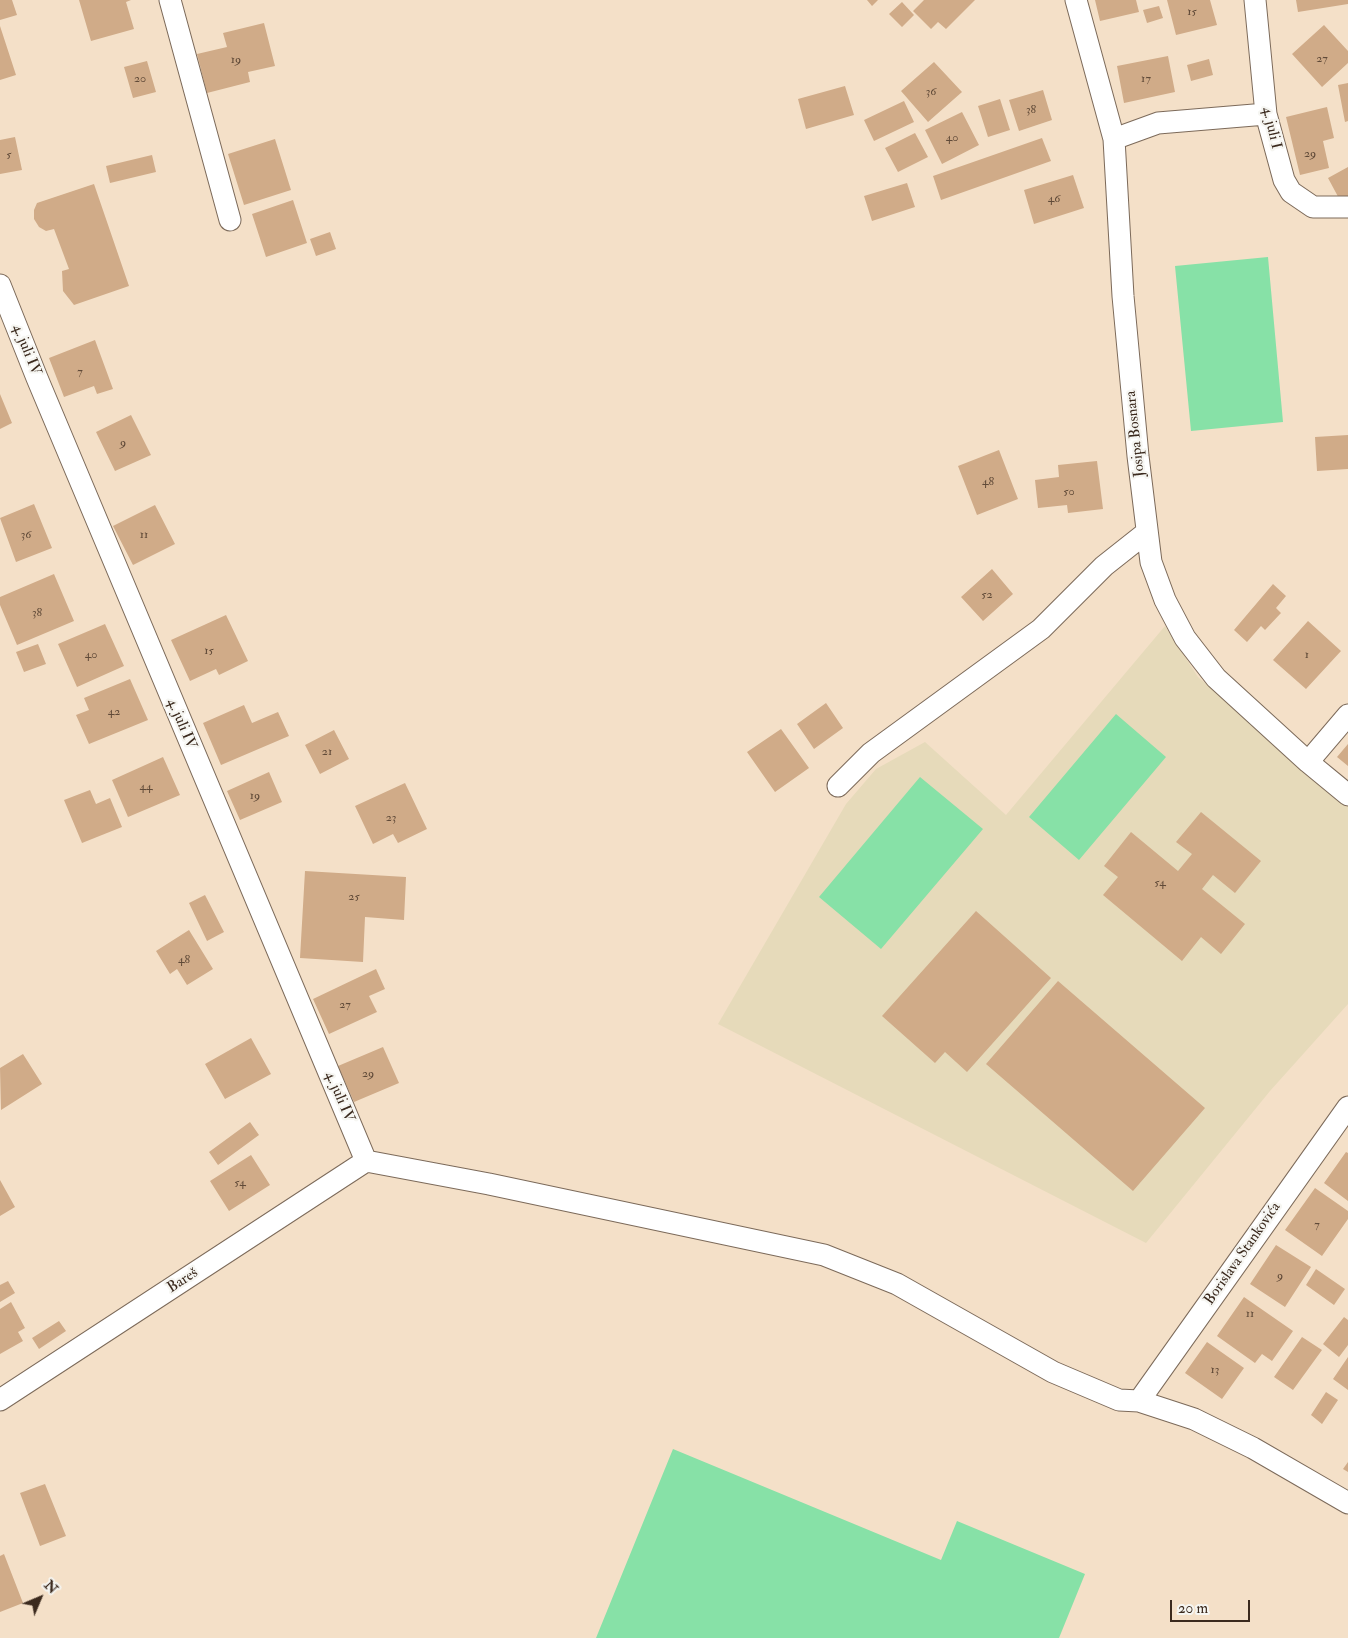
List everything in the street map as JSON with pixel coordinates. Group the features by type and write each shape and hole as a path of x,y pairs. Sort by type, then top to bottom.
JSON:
{"street":[{"path":"170,0 230,220"},
{"name":"Josipa Bosnara","path":"1076,0 1114,139 1123,296 1151,562 1165,600 1185,638 1216,678 1308,762 1348,794"},
{"name":"4. juli I","path":"1255,0 1266,114 1284,180 1291,192 1313,208 1348,208"},
{"path":"1114,139 1158,124 1266,114"},
{"name":"4. juli IV","path":"0,285 37,378 366,1161"},
{"path":"838,786 871,753 1041,629 1104,566 1147,532"},
{"path":"1308,762 1348,715"},
{"name":"Borislava Stankovića","path":"1139,1401 1348,1106"},
{"path":"366,1161 463,1178 824,1255 897,1284 1053,1372 1119,1400 1139,1401 1194,1419 1253,1448 1348,1503"},
{"name":"Bareš","path":"0,1400 366,1161"}],"shaded area":[{"path":"1165,626 1198,677 1348,804 1348,1004 1270,1091 1146,1243 718,1024 846,804 876,769 925,742 1006,815"}],"green space":[{"path":"1268,257 1283,422 1191,431 1175,266"},
{"path":"1116,714 1166,757 1079,860 1029,817"},
{"path":"920,777 983,829 881,949 819,897"},
{"path":"673,1449 941,1560 957,1521 1085,1574 1059,1638 596,1638"}],"building":[{"path":"0,0 12,0 17,15 0,20"},
{"path":"79,0 131,0 126,2 134,29 91,41"},
{"path":"867,0 878,0 872,6"},
{"path":"924,0 975,0 946,29 938,22 931,29 913,11"},
{"path":"1095,0 1136,0 1139,12 1100,21"},
{"path":"1167,0 1210,0 1217,25 1176,35"},
{"path":"1296,0 1348,0 1348,4 1298,12"},
{"path":"902,2 914,15 902,27 889,14"},
{"path":"1159,6 1163,18 1147,23 1143,10"},
{"path":"264,23 275,66 248,72 250,82 207,93 197,54 227,47 223,33"},
{"path":"1324,25 1348,51 1348,63 1322,87 1292,54"},
{"path":"0,26 16,75 0,80"},
{"path":"1168,56 1175,92 1124,103 1117,66"},
{"path":"1209,59 1213,75 1191,81 1187,65"},
{"path":"147,61 156,92 133,98 124,67"},
{"path":"934,62 962,92 928,122 901,91"},
{"path":"1348,83 1348,121 1345,122 1338,85"},
{"path":"845,86 854,115 806,129 798,99"},
{"path":"1043,90 1052,120 1019,131 1009,100"},
{"path":"1000,99 1010,130 988,137 978,106"},
{"path":"904,101 914,122 874,141 864,120"},
{"path":"1327,107 1334,138 1323,141 1329,168 1300,175 1286,117"},
{"path":"962,112 979,145 942,164 925,130"},
{"path":"915,133 928,157 898,172 885,148"},
{"path":"15,137 22,170 0,174 0,140"},
{"path":"1042,138 1051,161 941,200 933,176"},
{"path":"275,139 291,190 244,205 228,154"},
{"path":"152,155 156,172 110,183 106,166"},
{"path":"1348,167 1348,201 1342,204 1328,178"},
{"path":"1073,175 1084,208 1034,224 1024,190"},
{"path":"907,183 915,207 872,221 864,196"},
{"path":"94,184 129,286 74,305 63,291 62,271 69,269 54,229 46,231 39,227 34,219 34,210 37,203"},
{"path":"293,200 307,243 266,257 252,214"},
{"path":"330,232 336,249 316,256 310,239"},
{"path":"95,340 113,389 97,394 94,386 64,397 49,358"},
{"path":"0,394 12,423 0,429"},
{"path":"131,415 151,455 115,471 96,432"},
{"path":"1348,435 1348,469 1317,471 1315,437"},
{"path":"999,450 1018,499 977,515 958,466"},
{"path":"1097,461 1103,509 1068,513 1067,505 1038,508 1035,480 1059,477 1058,465"},
{"path":"34,504 52,548 16,562 0,518"},
{"path":"155,505 175,544 133,565 113,526"},
{"path":"992,569 1013,594 983,621 961,597"},
{"path":"54,574 74,621 17,645 0,605 0,597"},
{"path":"1273,584 1286,596 1276,608 1281,613 1265,630 1261,626 1247,642 1234,630"},
{"path":"226,615 248,661 219,675 216,669 190,681 171,640"},
{"path":"1308,621 1341,651 1306,689 1273,660"},
{"path":"105,624 124,666 77,687 58,644"},
{"path":"38,644 46,664 24,672 16,652"},
{"path":"130,679 148,720 89,744 76,715 89,710 84,698"},
{"path":"826,703 843,728 814,749 797,724"},
{"path":"244,705 252,723 278,712 289,736 221,765 203,723"},
{"path":"781,729 809,768 775,792 747,752"},
{"path":"334,730 349,759 320,774 305,745"},
{"path":"1348,744 1348,766 1337,757"},
{"path":"163,757 180,795 128,817 112,780"},
{"path":"269,772 282,802 240,820 227,791"},
{"path":"405,783 427,829 398,843 393,834 373,844 355,806"},
{"path":"90,790 96,804 110,798 122,827 82,843 64,800"},
{"path":"1201,812 1261,861 1235,893 1213,875 1202,889 1245,924 1221,954 1201,937 1182,961 1103,895 1118,877 1104,866 1131,832 1178,871 1192,854 1176,842"},
{"path":"305,871 406,877 404,920 365,917 363,962 300,958"},
{"path":"205,895 224,932 207,941 189,903"},
{"path":"976,911 1051,978 967,1072 945,1052 935,1063 882,1016"},
{"path":"189,930 213,969 187,985 177,969 170,974 156,951"},
{"path":"376,969 385,989 369,996 377,1012 329,1034 313,999"},
{"path":"1058,981 1205,1108 1133,1191 986,1064"},
{"path":"251,1038 271,1074 225,1099 205,1064"},
{"path":"383,1047 399,1083 354,1102 338,1066"},
{"path":"23,1054 42,1084 1,1110 0,1068"},
{"path":"250,1122 259,1135 218,1165 209,1152"},
{"path":"1346,1152 1348,1153 1348,1201 1324,1183"},
{"path":"251,1155 270,1185 229,1211 210,1181"},
{"path":"0,1180 15,1207 0,1216"},
{"path":"1315,1188 1348,1211 1348,1219 1322,1256 1285,1230"},
{"path":"1276,1245 1311,1267 1285,1307 1250,1284"},
{"path":"1316,1269 1345,1289 1334,1305 1306,1285"},
{"path":"8,1281 15,1293 0,1302 0,1285"},
{"path":"1244,1297 1293,1331 1272,1361 1262,1354 1255,1363 1217,1336"},
{"path":"11,1302 25,1328 18,1332 23,1341 0,1354 0,1309"},
{"path":"1344,1317 1348,1320 1348,1345 1339,1357 1323,1344"},
{"path":"59,1321 66,1331 39,1349 32,1338"},
{"path":"1302,1337 1322,1350 1293,1390 1274,1377"},
{"path":"1207,1342 1244,1368 1222,1399 1185,1373"},
{"path":"1348,1357 1348,1390 1333,1379"},
{"path":"1326,1392 1338,1400 1322,1424 1311,1415"},
{"path":"1348,1462 1348,1472 1343,1469"},
{"path":"45,1484 66,1536 40,1546 20,1493"},
{"path":"4,1554 23,1603 0,1612 0,1556"}]}
